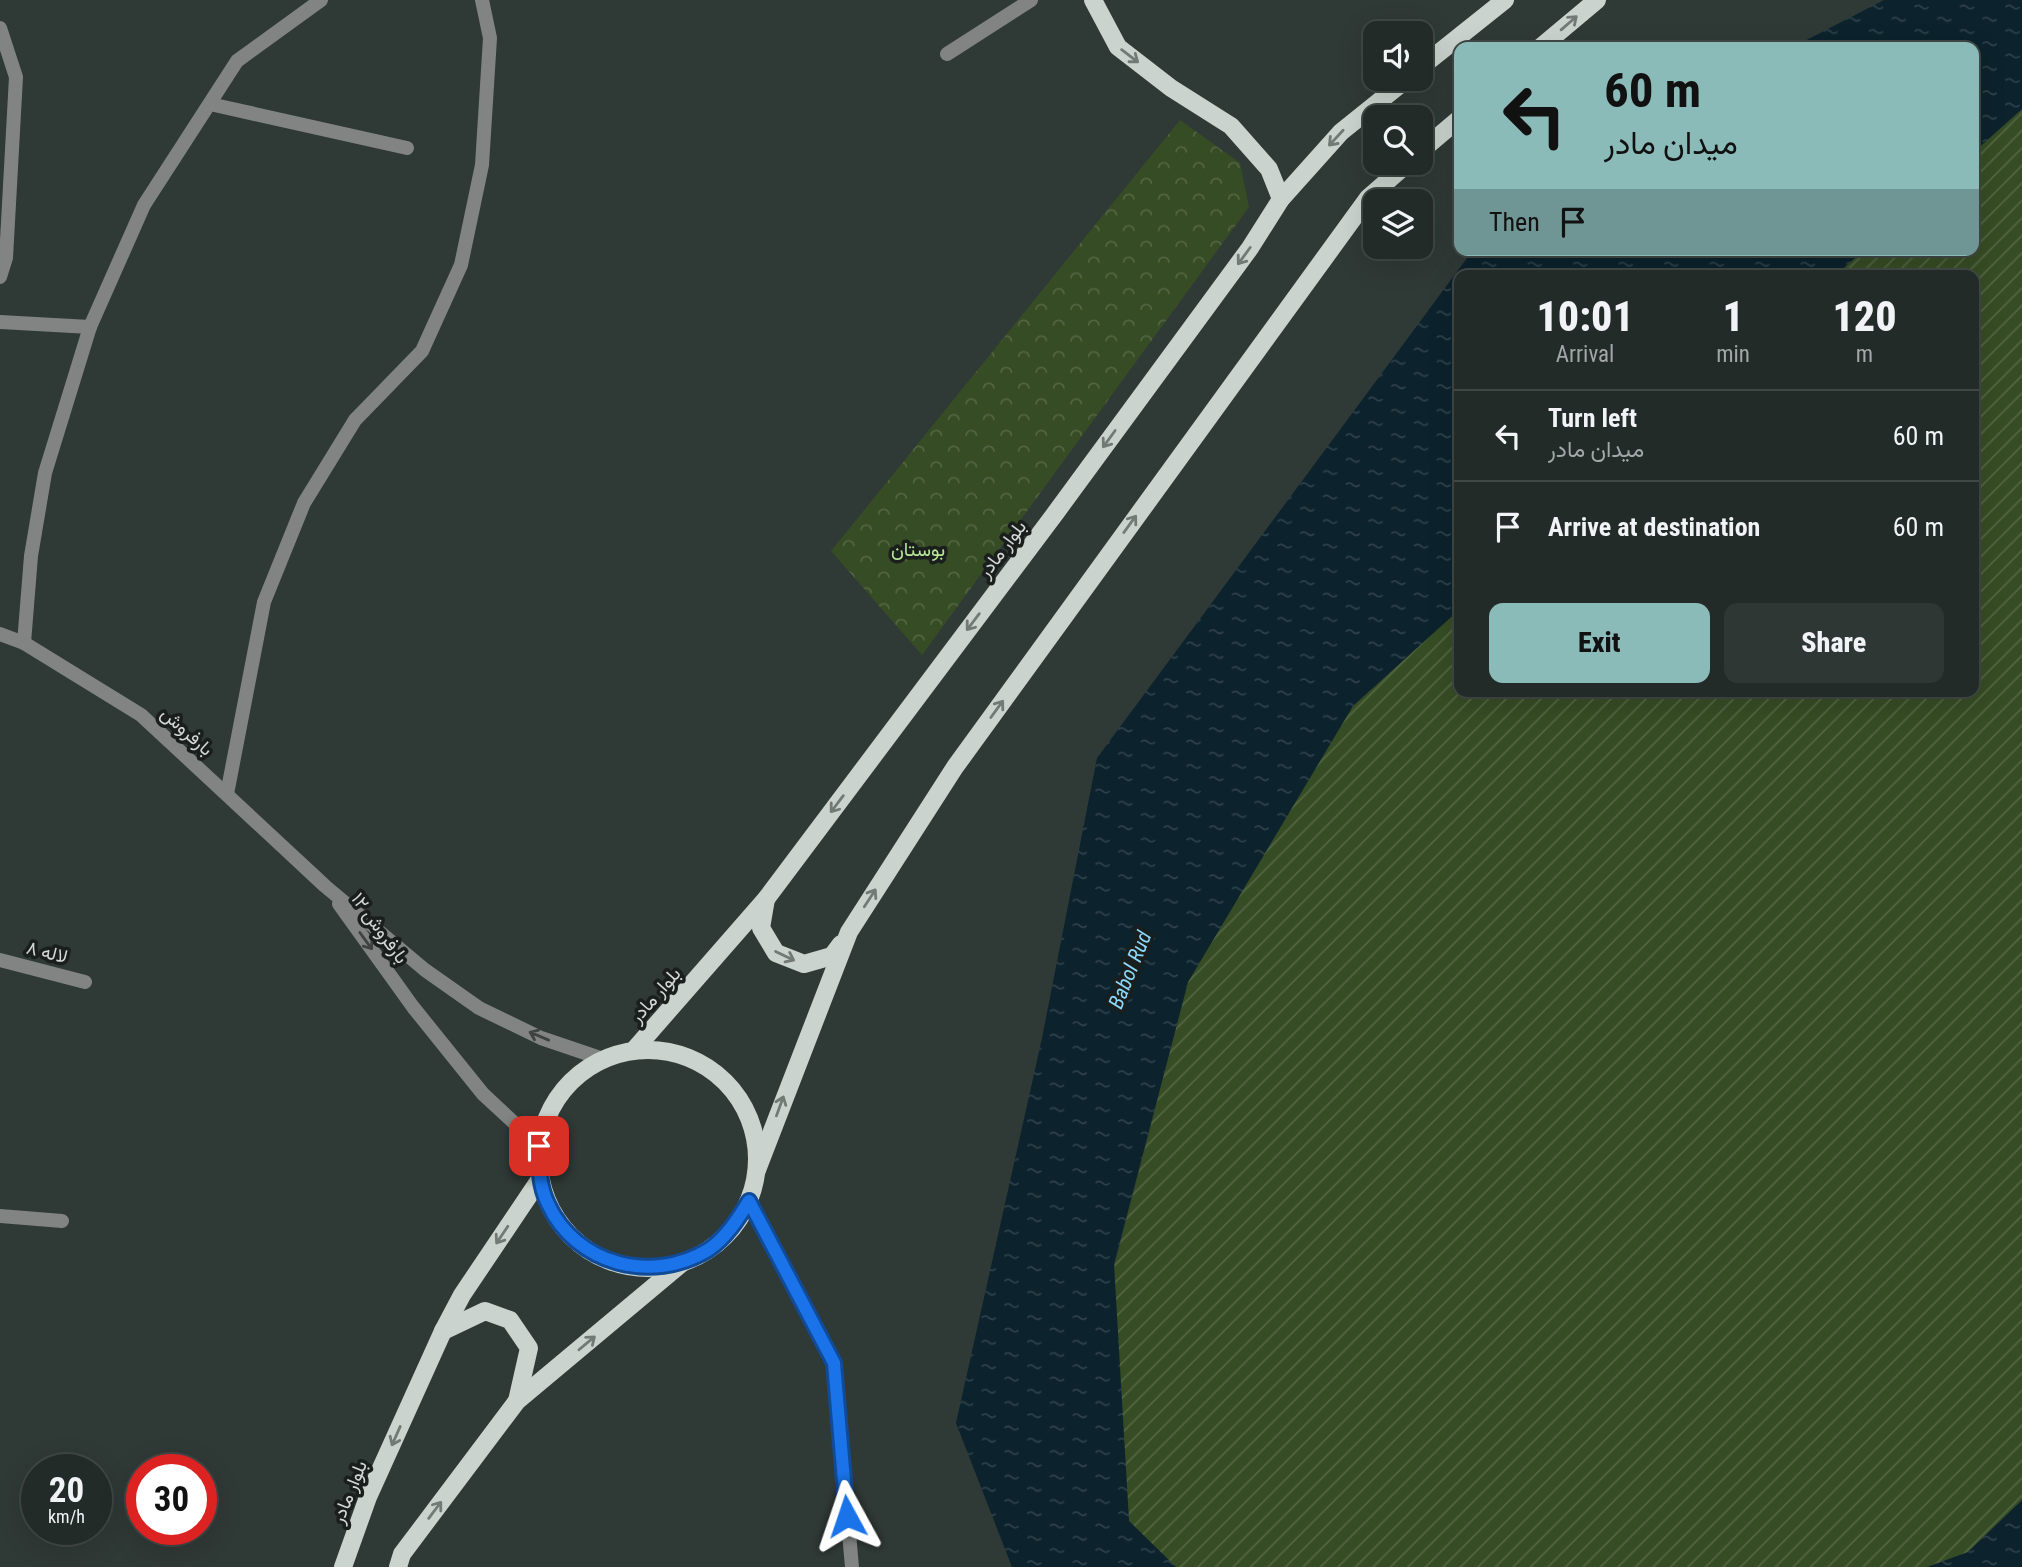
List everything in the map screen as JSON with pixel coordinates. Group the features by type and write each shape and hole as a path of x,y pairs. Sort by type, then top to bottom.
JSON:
{"main road":[{"path":"1093,0 1118,47 1171,88 1231,126 1269,169 1281,199"},
{"path":"1433,57 1505,0"},
{"path":"1547,42 1597,0"},
{"name":"بلوار مادر","path":"634,1051 765,899 1065,500 1250,248 1281,199 1341,132 1392,91"},
{"path":"1433,141 1454,123"},
{"path":"765,899 761,928 776,953 804,964 832,956 955,767 1368,198 1394,175"},
{"path":"398,1567 402,1554 517,1401 682,1263 710,1249 733,1227 749,1201 757,1170 849,932"},
{"path":"682,1263 656,1268 629,1266 604,1258 580,1245 562,1226 548,1204 540,1179 539,1146 550,1110 572,1080 603,1059 634,1051 667,1052 698,1062 724,1081 744,1107 755,1138 757,1170"},
{"name":"بلوار مادر","path":"343,1567 369,1497 443,1331 462,1295 540,1179"},
{"path":"443,1331 485,1311 510,1320 529,1348 517,1401"}],"street":[{"path":"24,643 31,555 45,474 90,327 144,205 237,61 321,0"},
{"path":"227,794 264,603 303,503 355,420 422,351 461,265 482,165 490,38 482,0"},
{"path":"947,54 1031,0"},
{"path":"0,28 16,77 7,116 6,258 0,277"},
{"path":"209,104 407,148"},
{"path":"0,323 90,327"},
{"name":"بارفروش","path":"0,634 24,643 141,715 325,886"},
{"name":"بارفروش ۱۲","path":"325,886 425,970 479,1008 541,1038 603,1059"},
{"name":"بارفروش ۱۲","path":"325,886 482,1094 539,1146"},
{"name":"لاله ۸","path":"0,960 85,982"},
{"path":"749,1201 834,1363 852,1567"},
{"path":"0,1216 62,1221"}],"green space":[{"path":"2022,105 2022,1505 1951,1567 1171,1567 1129,1521 1113,1271 1188,982 1297,790 1454,553 1454,697 1979,697 1979,270 1774,270 1793,256 1979,256 1979,129"},
{"name":"بوستان","path":"1180,120 1240,163 1249,207 922,655 831,551"}],"water":[{"path":"1884,0 2022,0 2022,109 1979,148 1979,42 1803,42"},
{"path":"1469,256 1857,256 1842,270 1458,270"},
{"name":"Babol Rud","path":"1454,276 1454,615 1353,706 1188,982 1114,1264 1129,1521 1176,1567 1012,1567 956,1423 1042,1038 1097,758"},
{"path":"2022,1500 2022,1567 1927,1567 1968,1552"}],"route":[{"path":"539,1146 540,1179 548,1204 562,1226 580,1245 604,1258 629,1266 656,1268 682,1263 710,1249 733,1227 749,1201 834,1363 847,1516"}]}
